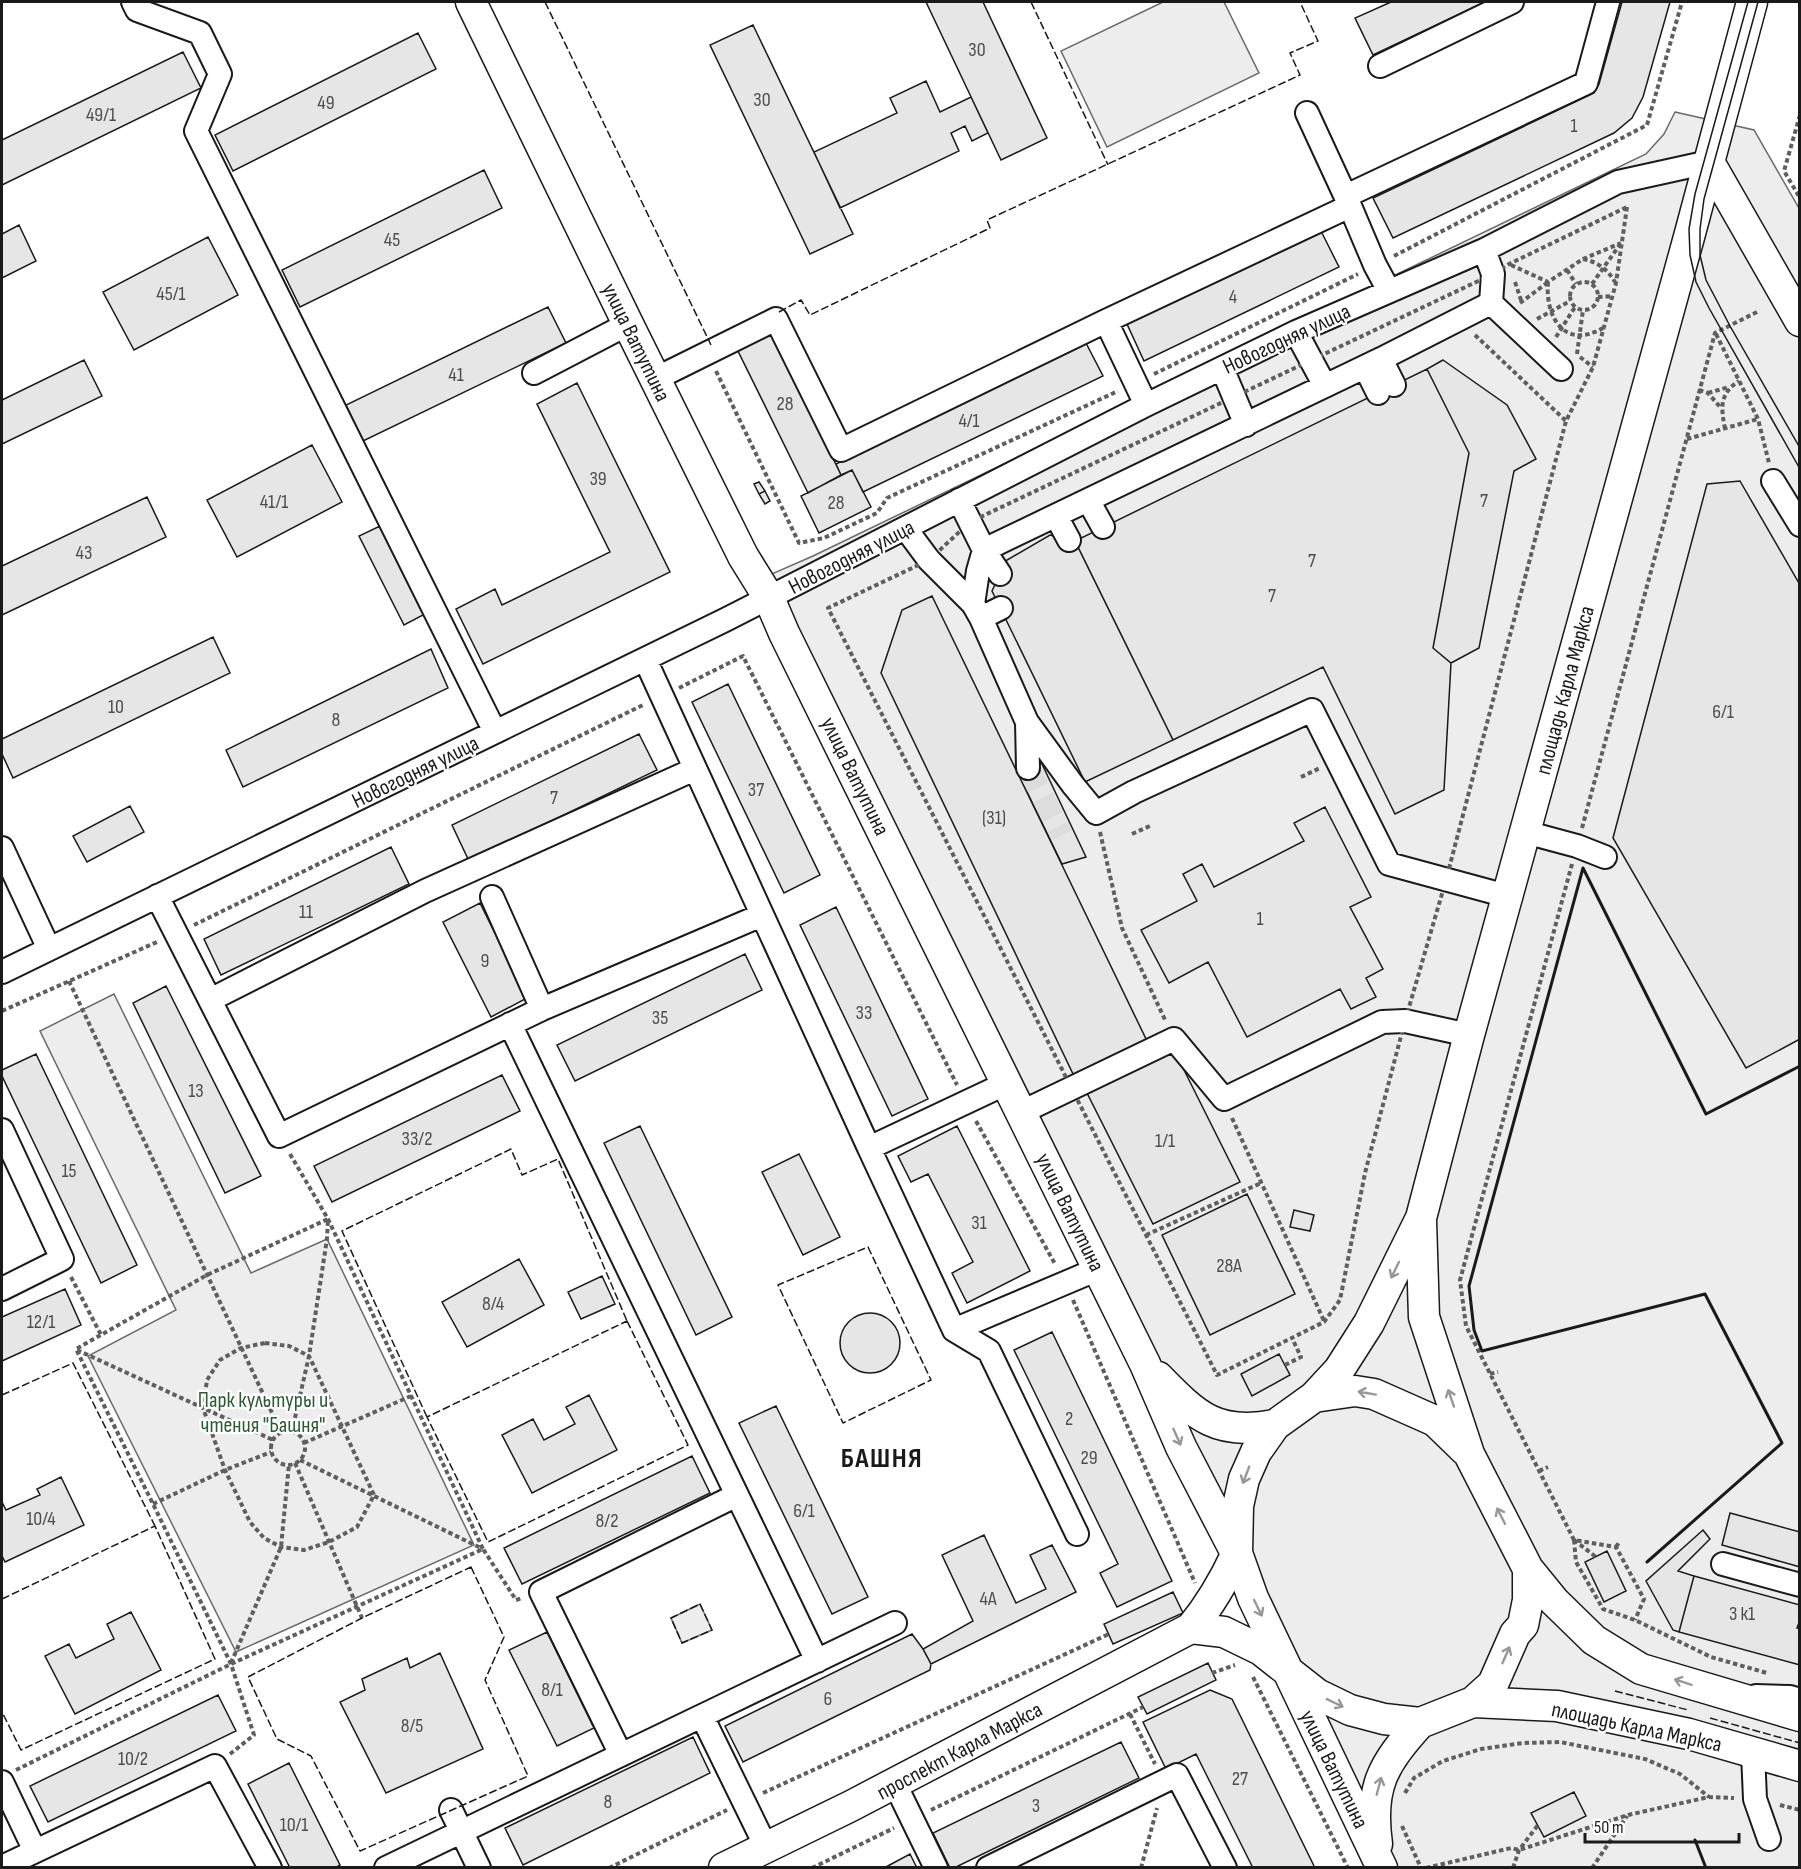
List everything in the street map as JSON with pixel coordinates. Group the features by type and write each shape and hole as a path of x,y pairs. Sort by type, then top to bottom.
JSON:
{"main road":[{"name":"улица Ватутина","path":"471,2 655,379 744,556 769,598 784,633 1145,1364 1181,1447 1237,1553"},
{"name":"площадь Карла Маркса","path":"1287,1670 1253,1598 1237,1553 1238,1506 1244,1479 1256,1452 1275,1425 1314,1397 1339,1370 1369,1323 1421,1218 1752,2"},
{"path":"1708,162 1800,321"},
{"name":"площадь Карла Маркса","path":"1421,1218 1424,1317 1469,1454 1528,1569 1554,1601 1594,1640 1641,1668 1800,1716"},
{"path":"1145,1364 1185,1405 1205,1419 1228,1427 1253,1429 1275,1425"},
{"name":"площадь Карла Маркса","path":"1314,1397 1354,1391 1374,1394 1435,1421 1469,1454"},
{"name":"площадь Карла Маркса","path":"1191,1628 1221,1586 1237,1553"},
{"name":"площадь Карла Маркса","path":"1191,1628 1224,1632 1261,1650 1317,1694 1350,1710 1384,1719 1420,1723 1473,1702 1493,1684 1515,1634 1522,1625 1528,1600 1528,1569"},
{"name":"проспект Карла Маркса","path":"724,1868 895,1784 1191,1628"},
{"name":"улица Ватутина","path":"1287,1670 1381,1866"},
{"name":"площадь Карла Маркса","path":"1473,1702 1557,1706 1689,1734 1800,1766"},
{"path":"1381,1866 1375,1805 1378,1786 1385,1767 1420,1723"}],"street":[{"path":"133,2 137,10 200,33 205,43 220,74 196,131 495,732"},
{"path":"1380,66 1512,2"},
{"path":"655,379 776,319 842,450 1586,83 1608,2"},
{"path":"1307,113 1375,265 1389,291"},
{"name":"Новогодняя улица","path":"2,972 769,598 1146,405 1296,332 1484,250 1618,182 1708,162"},
{"path":"1484,250 1493,274 1491,303"},
{"path":"1491,303 1246,425 984,550 978,571 985,610 1027,722 1096,813 1134,792 1312,710 1389,864 1508,896"},
{"path":"1491,303 1569,362"},
{"path":"1106,321 1146,405"},
{"path":"534,373 628,324"},
{"path":"1296,332 1325,386"},
{"path":"1373,363 1386,389"},
{"path":"1222,368 1246,425"},
{"path":"1773,481 1800,525"},
{"path":"1095,497 1108,524"},
{"path":"959,500 984,550 1000,574"},
{"path":"1056,516 1069,540"},
{"path":"906,529 929,560 985,610"},
{"path":"645,659 954,1329 989,1351 1077,1534"},
{"path":"1027,722 1028,768"},
{"path":"210,1000 424,891 695,769"},
{"path":"1525,832 1577,846 1605,857"},
{"path":"2,848 49,949"},
{"path":"157,896 279,1136 542,1008 762,915"},
{"path":"492,897 542,1008"},
{"path":"1022,1112 1174,1039 1224,1099 1382,1022 1405,1021 1469,1035"},
{"path":"510,1024 817,1661"},
{"path":"869,1148 1007,1083"},
{"path":"2,1130 62,1259 2,1288"},
{"path":"954,1329 1098,1269"},
{"path":"621,1755 541,1592 737,1495"},
{"path":"1723,1564 1800,1585"},
{"path":"386,1868 895,1623"},
{"name":"площадь Карла Маркса","path":"1723,1694 1790,1697 1800,1700"},
{"path":"702,1716 766,1847"},
{"path":"1753,1753 1755,1799 1768,1839"},
{"path":"2,1867 215,1766 270,1868"},
{"path":"988,1868 1177,1775 1225,1868"},
{"path":"7,1777 35,1851"},
{"path":"895,1784 936,1868"},
{"path":"451,1810 479,1868"}],"path":[{"path":"1600,151 1647,125 1682,2"},
{"path":"1800,115 1784,171 1800,198"},
{"path":"1491,303 1522,303 1548,282 1583,259 1622,242 1592,284"},
{"path":"1583,259 1594,261 1610,274 1616,283"},
{"path":"1509,264 1548,282"},
{"path":"1566,270 1576,284"},
{"path":"1548,282 1547,297 1550,311 1553,320 1561,328 1580,335 1593,334 1604,328"},
{"path":"1584,282 1592,284 1597,290 1598,297 1594,306 1583,310 1575,307 1570,301 1569,294 1576,284 1584,282"},
{"path":"1598,297 1612,296"},
{"path":"1536,320 1570,301"},
{"path":"1556,337 1575,307"},
{"path":"1569,362 1580,335 1583,310"},
{"path":"1757,312 1715,333 1460,1280 1466,1326 1574,1540 1576,1563 1603,1609 1635,1620 1711,1657 1777,1676"},
{"path":"1459,320 1566,421"},
{"path":"1715,333 1758,419 1773,481"},
{"path":"1708,393 1730,387 1739,381"},
{"path":"1721,408 1730,387"},
{"path":"1699,390 1708,393 1721,408 1725,429"},
{"path":"1686,440 1758,419"},
{"path":"2,1011 176,933 743,657 966,1102 1065,1283 1196,1586"},
{"path":"1096,813 1122,928 1174,1039"},
{"path":"1132,834 1152,825"},
{"path":"69,981 281,1432"},
{"path":"1224,1099 1324,1322"},
{"path":"279,1136 328,1219 483,1550 516,1600 541,1592"},
{"path":"1146,1235 1261,1183"},
{"path":"76,1349 207,1275 328,1219"},
{"path":"292,1431 309,1356 328,1219"},
{"path":"62,1259 101,1335"},
{"path":"1285,1365 1301,1357 1292,1338"},
{"path":"265,1343 289,1346 309,1356 374,1495 357,1527 329,1542 304,1550 281,1547 264,1538 250,1522 225,1470 202,1408 207,1380 220,1360 241,1348 265,1343"},
{"path":"76,1349 273,1440"},
{"path":"76,1349 231,1664 254,1735 215,1766"},
{"path":"1490,1374 1498,1372"},
{"path":"304,1443 411,1396"},
{"path":"292,1431 302,1437 303,1455 300,1460 289,1464 278,1461 271,1452 273,1440 281,1432 292,1431"},
{"path":"153,1504 225,1470 271,1452"},
{"path":"300,1460 483,1550"},
{"path":"295,1463 362,1618"},
{"path":"231,1664 281,1547 289,1464"},
{"path":"1539,1471 1548,1467"},
{"path":"1574,1540 1616,1547"},
{"path":"1574,1540 1596,1557"},
{"path":"1616,1547 1620,1541"},
{"path":"1616,1547 1644,1599 1635,1620"},
{"path":"7,1777 231,1664 483,1550"},
{"path":"609,1868 744,1802 1109,1634"},
{"path":"1212,1673 1246,1662"},
{"path":"1251,1672 1348,1868"},
{"path":"812,1868 1143,1707"},
{"path":"1402,1797 1414,1778 1443,1761 1480,1749 1523,1743 1560,1742 1645,1759 1680,1774 1709,1797"},
{"path":"1426,1868 1511,1848 1519,1850 1628,1815 1709,1797 1755,1799 1800,1810"},
{"path":"1592,1868 1628,1815"},
{"path":"1399,1820 1421,1868"},
{"path":"1513,1868 1519,1850 1538,1825"}],"shaded area":[{"path":"1163,2 1224,2 1259,73 1107,147 1061,51"},
{"path":"1675,112 1754,130 1800,210 1799,1867 1382,1867 758,580 813,556 1646,154 1664,134"},
{"name":"Парк культуры и чтения \"Башня\"","path":"114,994 251,1273 327,1239 474,1545 236,1652 88,1356 176,1310 40,1031"},
{"path":"700,1604 712,1630 682,1643 671,1618"}],"building":[{"path":"926,2 983,2 1047,138 1001,160"},
{"path":"1391,2 1485,2 1373,55 1355,18"},
{"path":"1622,2 1670,2 1643,97 1632,118 1614,133 1393,238 1373,198 1594,93 1599,84"},
{"path":"753,25 853,234 810,254 710,45"},
{"path":"418,33 436,69 233,171 215,135"},
{"path":"183,52 201,88 2,185 2,140"},
{"path":"926,81 940,112 971,97 988,133 972,141 965,126 951,133 959,151 840,208 814,152 897,113 890,98"},
{"path":"484,170 502,208 300,307 282,270"},
{"path":"19,225 36,261 2,278 2,234"},
{"path":"1321,231 1339,267 1144,361 1127,324"},
{"path":"208,237 238,295 134,350 103,292"},
{"path":"548,307 566,343 363,441 346,405"},
{"path":"769,326 841,475 808,493 734,343"},
{"path":"1086,343 1103,376 863,492 852,470 841,475 836,464"},
{"path":"84,360 102,396 2,444 2,400"},
{"path":"1443,360 1507,405 1536,459 1514,471 1479,648 1451,663 1433,648 1469,453 1427,369"},
{"path":"1427,369 1469,453 1433,648 1451,663 1444,790 1395,814 1323,667 1173,740 1075,541"},
{"path":"577,383 670,572 483,664 456,609 495,589 502,605 610,552 537,404"},
{"path":"312,445 342,502 237,557 207,500"},
{"path":"852,470 871,507 819,533 801,496"},
{"path":"1740,481 1800,585 1800,1039 1746,1068 1613,838 1707,484"},
{"path":"759,482 765,491 759,494 754,484"},
{"path":"765,491 770,501 765,504 759,494"},
{"path":"147,497 166,537 2,615 2,566"},
{"path":"380,526 425,614 404,625 359,536"},
{"path":"1050,535 1075,541 1173,740 1085,782 992,591 1000,574 1002,563"},
{"path":"932,596 1147,1041 1074,1076 881,673 902,610"},
{"path":"213,637 230,673 13,778 2,754 2,739"},
{"path":"431,649 448,688 243,787 226,750"},
{"path":"728,684 820,875 784,893 692,702"},
{"path":"639,734 657,770 469,861 452,825"},
{"path":"1041,762 1086,857 1062,864 1016,769 1028,768"},
{"path":"130,806 144,832 87,862 73,836"},
{"path":"1325,807 1371,897 1350,907 1383,969 1366,978 1376,997 1351,1009 1340,989 1247,1037 1208,962 1169,983 1141,930 1197,901 1183,874 1202,864 1214,887 1304,841 1294,823"},
{"path":"391,847 409,884 221,975 204,939"},
{"path":"480,903 527,998 491,1017 443,922"},
{"path":"836,907 928,1099 892,1116 800,925"},
{"path":"745,954 762,990 575,1081 557,1045"},
{"path":"166,986 261,1176 225,1193 133,1003"},
{"path":"1172,1046 1240,1182 1153,1224 1085,1089"},
{"path":"36,1054 137,1265 101,1283 2,1076 2,1070"},
{"path":"502,1075 520,1111 332,1202 314,1166"},
{"path":"640,1126 732,1317 696,1335 604,1143"},
{"path":"957,1126 1030,1271 967,1303 952,1273 973,1262 928,1174 911,1182 898,1156"},
{"path":"799,1154 840,1237 803,1255 762,1172"},
{"path":"1247,1194 1295,1294 1210,1335 1162,1235"},
{"path":"1294,1210 1314,1215 1310,1231 1290,1227"},
{"path":"519,1259 544,1305 467,1347 442,1302"},
{"path":"602,1276 615,1304 581,1319 568,1292"},
{"path":"65,1289 81,1325 2,1361 2,1317"},
{"name":"БАШНЯ","path":"870,1313 891,1322 900,1343 891,1364 870,1373 849,1364 840,1343 849,1322"},
{"path":"1052,1332 1172,1581 1117,1607 1100,1573 1118,1564 1014,1350"},
{"path":"1279,1354 1290,1375 1252,1396 1241,1374"},
{"path":"589,1395 617,1450 532,1493 502,1435 533,1419 544,1440 575,1424 566,1407"},
{"path":"776,1406 868,1597 832,1614 739,1423"},
{"path":"692,1456 710,1493 522,1584 504,1548"},
{"path":"61,1477 84,1525 5,1562 2,1556 2,1505 6,1510 40,1495 37,1489"},
{"path":"1730,1513 1800,1532 1800,1567 1722,1545"},
{"path":"1703,1530 1710,1539 1678,1571 1694,1576 1679,1632 1673,1630 1646,1581"},
{"path":"984,1535 1016,1603 1046,1589 1030,1555 1052,1545 1076,1592 931,1664 923,1649 973,1621 942,1555"},
{"path":"1607,1551 1626,1591 1604,1602 1585,1562"},
{"path":"1694,1576 1800,1605 1800,1620 1797,1628 1800,1628 1800,1665 1679,1632"},
{"path":"1173,1592 1183,1613 1113,1644 1104,1624"},
{"path":"131,1612 161,1670 75,1714 45,1656 69,1644 76,1658 114,1639 107,1624"},
{"path":"547,1632 594,1728 557,1746 509,1650"},
{"path":"912,1634 931,1664 930,1670 743,1762 725,1726"},
{"path":"440,1653 483,1749 386,1793 340,1702 365,1690 362,1679 407,1658 410,1668"},
{"path":"1208,1663 1216,1680 1147,1714 1138,1697"},
{"path":"1210,1690 1232,1699 1315,1868 1253,1868 1196,1754 1166,1769 1143,1722"},
{"path":"218,1695 236,1731 48,1822 30,1786"},
{"path":"693,1737 710,1773 523,1865 505,1828"},
{"path":"1121,1742 1139,1778 950,1868 933,1833"},
{"path":"289,1763 340,1865 335,1868 290,1868 248,1784"},
{"path":"1574,1792 1586,1816 1544,1837 1531,1813"},
{"path":"910,1854 917,1868 884,1868"}],"tunnel":[{"path":"1028,768 1062,835"}],"tram line":[{"path":"1748,2 1695,194 1689,229 1690,255 1696,282 1709,308 1800,469"},
{"path":"1758,2 1704,199 1700,229 1700,255 1706,280 1800,448"}],"fence":[{"path":"545,2 711,345"},
{"path":"1031,2 1108,165"},
{"path":"779,312 801,300 810,315 990,228 987,220 1300,75 1290,53 1318,41 1300,2"},
{"path":"427,1417 342,1231 511,1149 522,1175 558,1159 627,1321"},
{"path":"868,1247 931,1380 843,1423 778,1285 868,1247"},
{"path":"627,1321 688,1445 488,1542 427,1417 627,1321"},
{"path":"2,1395 73,1363 155,1526"},
{"path":"2,1599 155,1526 215,1659 21,1750 2,1712"},
{"path":"471,1567 504,1637 485,1680 528,1776 360,1851 311,1756 277,1739 248,1677 362,1618 471,1567"},
{"path":"700,1604 712,1630 682,1643 671,1618 700,1604"},
{"path":"1615,1691 1688,1710"},
{"path":"1710,1718 1800,1743"}],"wall":[{"path":"1647,1562 1782,1443 1705,1294 1482,1351 1474,1330 1469,1286 1583,868 1706,1114 1800,1066"},
{"path":"1695,1840 1706,1868"}],"district":[{"name":"БАШНЯ","path":"882,1457"}]}
